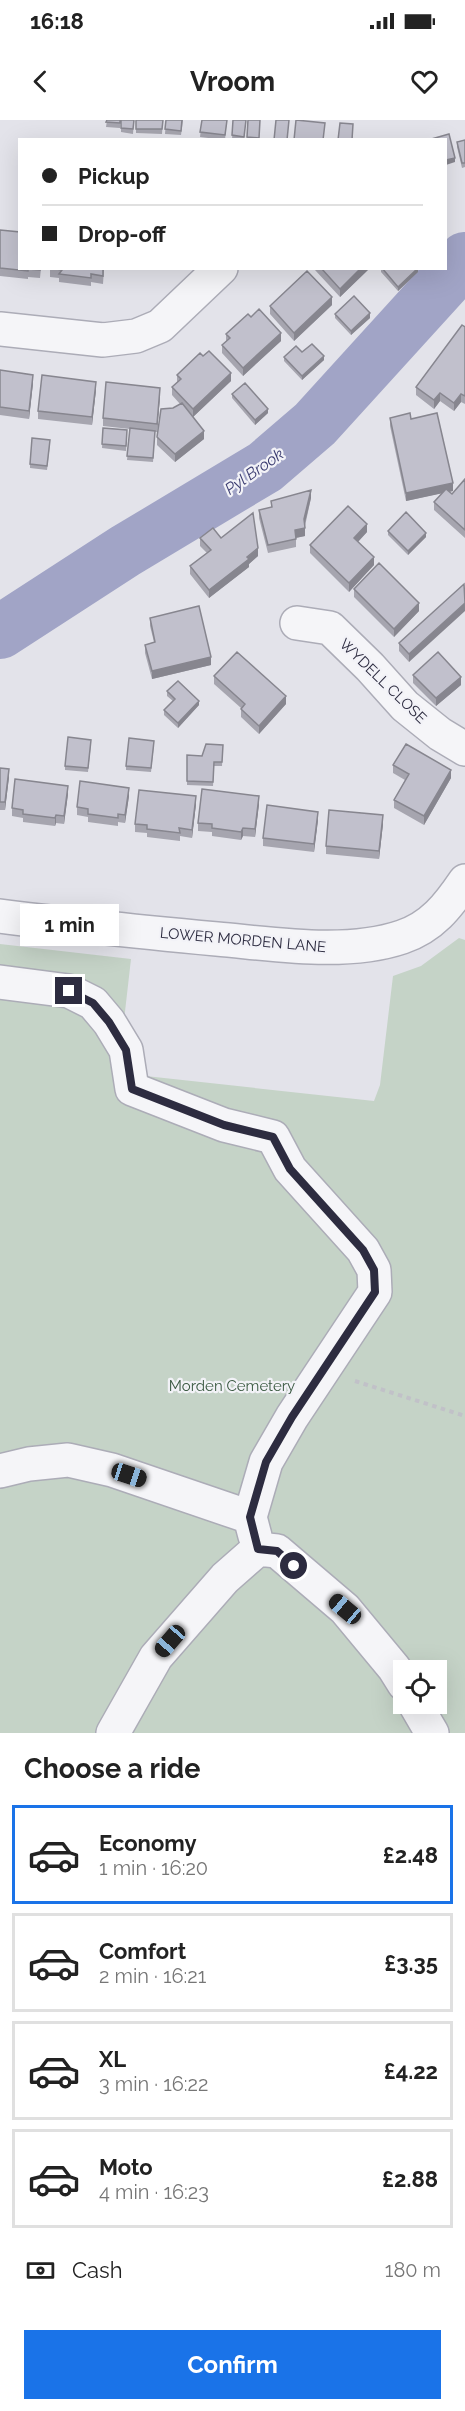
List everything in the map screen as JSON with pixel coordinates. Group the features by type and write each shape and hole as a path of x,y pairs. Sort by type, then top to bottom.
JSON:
{"street":[{"path":"0,329 103,340 135,336 160,326 219,270"},
{"name":"WYDELL CLOSE","path":"297,623 330,628 370,667 405,706 440,734 465,749"},
{"name":"LOWER MORDEN LANE","path":"0,916 277,944 344,948 402,937 439,917 464,882"},
{"path":"0,982 69,991 93,1003 109,1022 126,1050 132,1089 224,1125 273,1137 290,1169 363,1250 374,1270 375,1292 322,1371 266,1462 250,1517 258,1549"},
{"path":"0,1471 29,1464 68,1460 132,1476 250,1517"},
{"path":"113,1733 156,1657 225,1578 258,1549 277,1551 345,1609 393,1667"},
{"path":"421,1714 432,1733"}],"path":[{"path":"322,1371 465,1416"}],"green space":[{"name":"Morden Cemetery","path":"459,938 465,940 465,1733 0,1733 0,944 131,959 118,1073 374,1101 380,1085 393,976 421,966"}],"building":[{"path":"107,120 120,120 120,123 106,122"},
{"path":"121,120 134,120 133,129 121,128"},
{"path":"136,120 163,120 162,129 136,129"},
{"path":"166,120 182,120 181,131 165,129"},
{"path":"202,120 227,120 225,135 200,132"},
{"path":"233,120 246,120 244,137 232,135"},
{"path":"248,120 260,120 259,138 247,137"},
{"path":"276,120 289,120 287,138 274,138"},
{"path":"296,120 325,123 323,138 294,138"},
{"path":"340,123 353,124 352,138 338,138"},
{"path":"449,134 455,158 447,160 447,138 435,138"},
{"path":"465,140 465,163 462,163 457,142"},
{"path":"0,230 18,232 18,270 0,268"},
{"path":"62,270 103,270 103,276 91,274 91,278 59,274"},
{"path":"323,270 359,270 340,289"},
{"path":"384,270 416,270 398,287"},
{"path":"307,271 332,297 294,333 270,306"},
{"path":"354,296 370,313 351,331 335,314"},
{"path":"259,309 281,333 243,368 222,345 230,338 226,334 248,314 251,317"},
{"path":"462,325 465,327 465,396 461,394 454,403 440,393 434,400 416,387"},
{"path":"312,344 324,356 302,376 284,357 296,346 302,352"},
{"path":"209,351 231,373 193,409 172,387 181,379 177,375 200,353 203,356"},
{"path":"0,370 33,375 29,411 0,407"},
{"path":"42,375 96,382 92,417 38,411"},
{"path":"106,382 160,388 157,424 103,418"},
{"path":"245,383 268,409 255,420 232,394"},
{"path":"182,403 204,431 175,454 157,437 161,409 173,408"},
{"path":"410,413 411,419 437,413 453,483 406,493 390,418"},
{"path":"103,428 127,430 126,446 102,444"},
{"path":"130,428 155,431 153,458 127,456"},
{"path":"32,438 50,440 47,466 30,464"},
{"path":"465,479 465,530 434,502 446,489 452,494"},
{"path":"311,490 304,519 305,528 295,530 296,539 268,545 259,510 272,507 271,501"},
{"path":"348,506 367,524 354,538 374,557 349,583 310,545"},
{"path":"406,512 426,533 408,551 388,531"},
{"path":"253,513 258,548 247,557 249,559 209,590 190,566 211,550 200,538 213,528 221,538"},
{"path":"379,563 419,603 394,629 354,589"},
{"path":"464,584 465,603 409,654 399,643"},
{"path":"199,606 211,657 152,671 145,645 155,642 150,618"},
{"path":"237,652 286,696 259,726 241,709 245,704 214,676"},
{"path":"438,652 461,677 436,698 413,675"},
{"path":"178,681 199,701 178,723 164,710 175,699 167,691"},
{"path":"68,737 91,740 88,768 65,766"},
{"path":"129,738 154,741 151,768 126,766"},
{"path":"206,744 223,745 222,762 214,762 213,782 187,781 187,755 202,756"},
{"path":"406,744 451,770 424,816 394,800 409,774 393,765"},
{"path":"0,768 9,769 5,802 0,802"},
{"path":"15,779 68,786 64,816 56,815 55,818 23,814 23,810 12,808"},
{"path":"80,781 129,788 125,815 118,814 118,818 88,814 88,809 77,807"},
{"path":"202,789 259,796 255,829 243,828 241,832 212,828 212,824 198,823"},
{"path":"139,790 196,796 192,830 179,828 180,833 147,829 147,825 135,824"},
{"path":"267,805 318,812 314,844 263,838"},
{"path":"329,810 383,815 379,851 326,846"}],"waterway":[{"name":"Pyl Brook","path":"0,632 125,551 265,467 315,424 465,259"}],"route":[{"path":"69,991 93,1003 109,1022 126,1050 132,1089 224,1125 273,1137 290,1169 317,1202 363,1250 374,1270 375,1292 292,1417 266,1462 250,1517 258,1549 277,1551 294,1566"}]}
